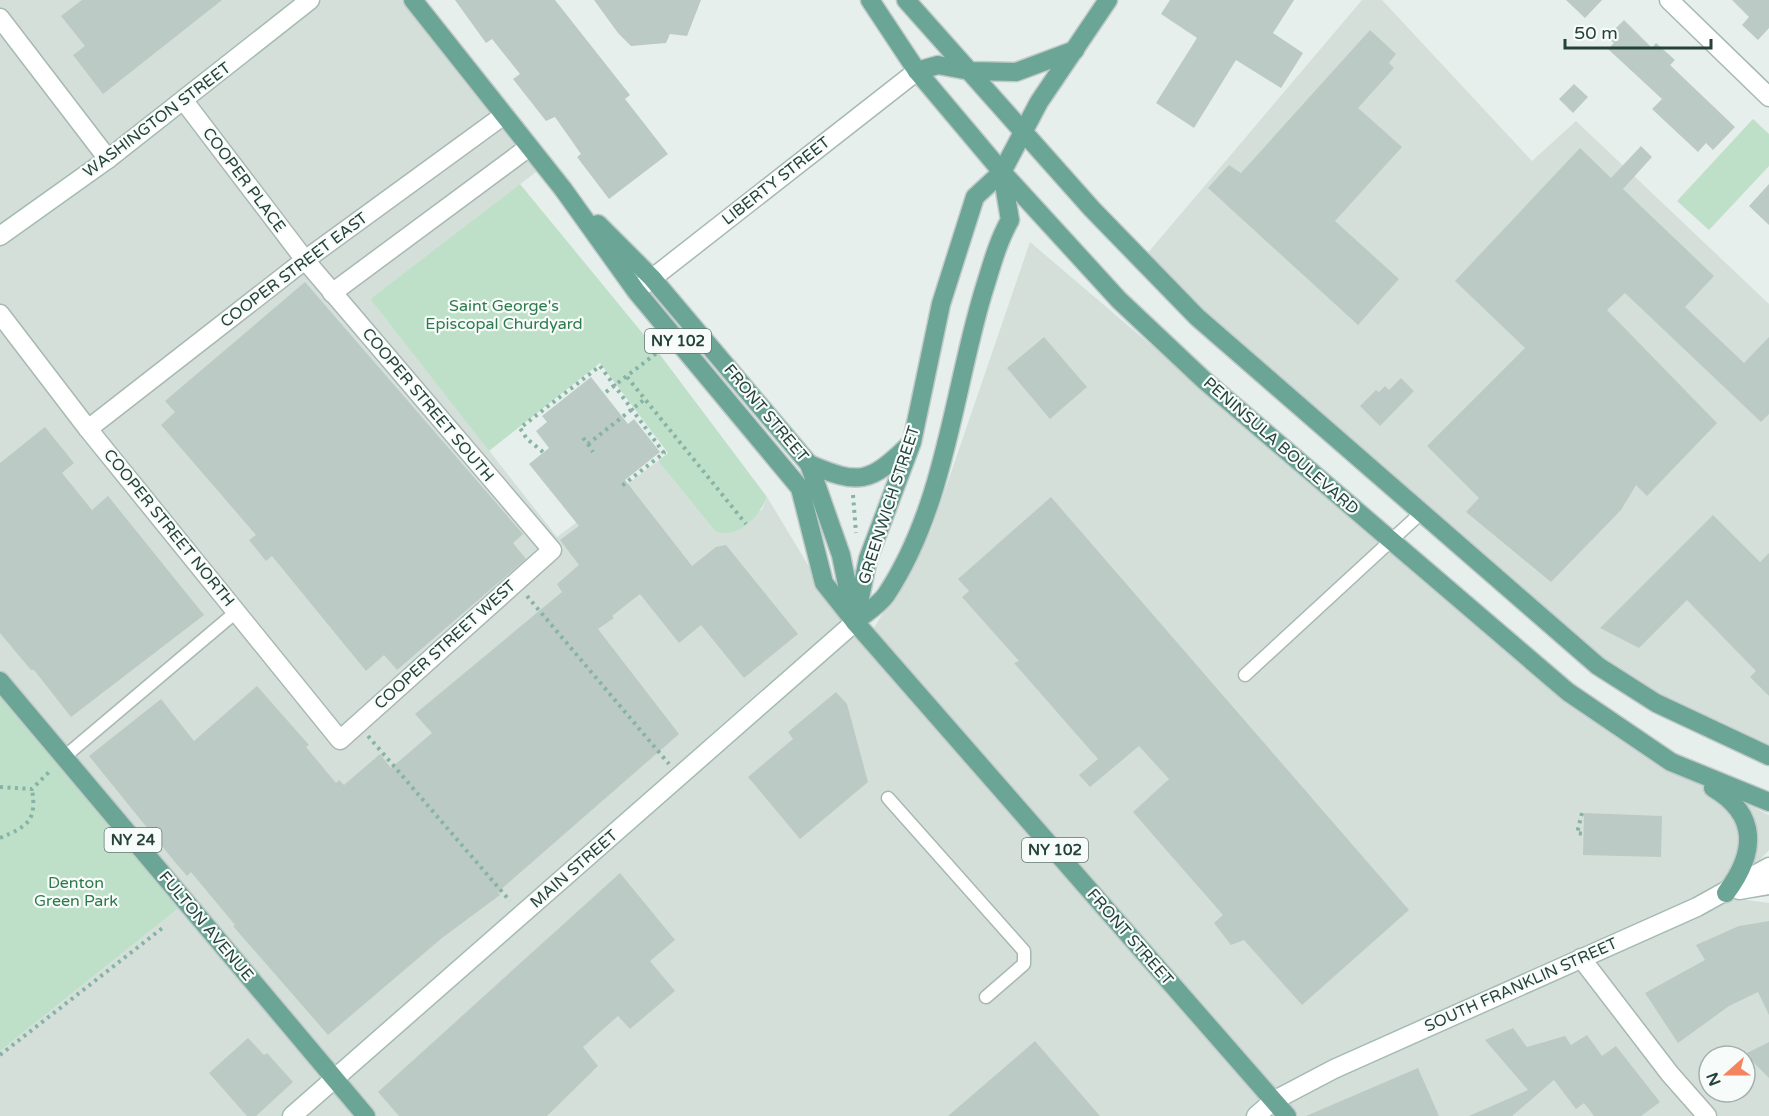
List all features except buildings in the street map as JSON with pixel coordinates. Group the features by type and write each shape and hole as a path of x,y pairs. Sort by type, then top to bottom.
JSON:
{"main road":[{"name":"FRONT STREET","path":"413,0 563,189 636,291 800,488 824,583 855,622 1287,1116"},
{"name":"PENINSULA BOULEVARD","path":"870,0 917,71 1002,172 1119,300 1204,381 1540,671 1624,732 1671,762 1769,802"},
{"path":"906,0 1092,209 1197,316 1598,666 1664,708 1769,756"},
{"name":"GREENWICH STREET","path":"855,622 868,559 912,442 941,304 975,197 1002,172 1039,102 1108,0"},
{"path":"917,71 938,65 970,71 1016,72 1075,50"},
{"name":"GREENWICH STREET","path":"855,622 885,597 914,542 943,462 972,330 1000,237 1010,220 1002,172"},
{"name":"FRONT STREET","path":"563,189 652,278 809,464 841,555 855,622"},
{"path":"809,464 843,478 860,478 886,468 912,442"},
{"name":"FULTON AVENUE","path":"0,681 366,1116"},
{"path":"1671,762 1730,798 1743,818 1749,836 1749,848 1739,874 1726,893"}],"street":[{"name":"WASHINGTON STREET","path":"0,236 108,159 310,0"},
{"path":"1669,0 1769,97"},
{"path":"0,18 108,159"},
{"name":"LIBERTY STREET","path":"636,291 917,71"},
{"name":"COOPER PLACE","path":"184,100 304,260"},
{"name":"COOPER STREET EAST","path":"88,429 304,260 504,115"},
{"path":"332,293 529,147"},
{"name":"COOPER STREET SOUTH","path":"304,260 552,550"},
{"name":"COOPER STREET NORTH","path":"0,314 88,429 340,740"},
{"name":"COOPER STREET WEST","path":"340,740 552,550"},
{"name":"MAIN STREET","path":"292,1116 855,622"},
{"name":"SOUTH FRANKLIN STREET","path":"1256,1116 1273,1101 1334,1069 1726,893 1769,867"},
{"path":"1726,893 1769,885"},
{"path":"1581,958 1670,1074 1707,1116"}],"lane":[{"path":"1245,675 1393,542 1422,512"},
{"path":"63,758 236,612"},
{"path":"888,798 1024,951 1024,964 986,997"}],"path":[{"path":"606,392 658,352"},
{"path":"543,452 527,439 520,428 600,366 664,453 619,488"},
{"path":"627,377 746,524"},
{"path":"588,444 645,399"},
{"path":"583,438 593,452"},
{"path":"853,494 856,533"},
{"path":"515,581 680,776"},
{"path":"358,724 522,915"},
{"path":"0,787 32,789 63,758"},
{"path":"0,838 22,828 33,816 35,806 32,789"},
{"path":"1582,813 1577,833 1584,834"},
{"path":"0,1055 165,926"}],"shaded area":[{"path":"0,0 413,0 544,166 370,299 557,537 658,461 715,531 762,510 767,497 819,583 871,633 931,531 1030,242 1298,470 1663,763 1769,815 1769,850 1726,897 1769,903 1769,1116 0,1116 0,1051 185,903 0,679"},
{"path":"1362,0 1382,0 1532,161 1576,121 1769,304 1769,750 1651,695 1604,663 1208,318 1146,255"}],"green space":[{"path":"1753,119 1769,134 1769,166 1709,230 1677,201"},
{"name":"Saint George's Episcopal Churdyard","path":"520,184 658,352 767,497 759,512 747,525 732,532 715,531 658,461 668,453 600,363 489,451 370,299"},
{"name":"Denton Green Park","path":"0,679 185,903 0,1051"}]}
